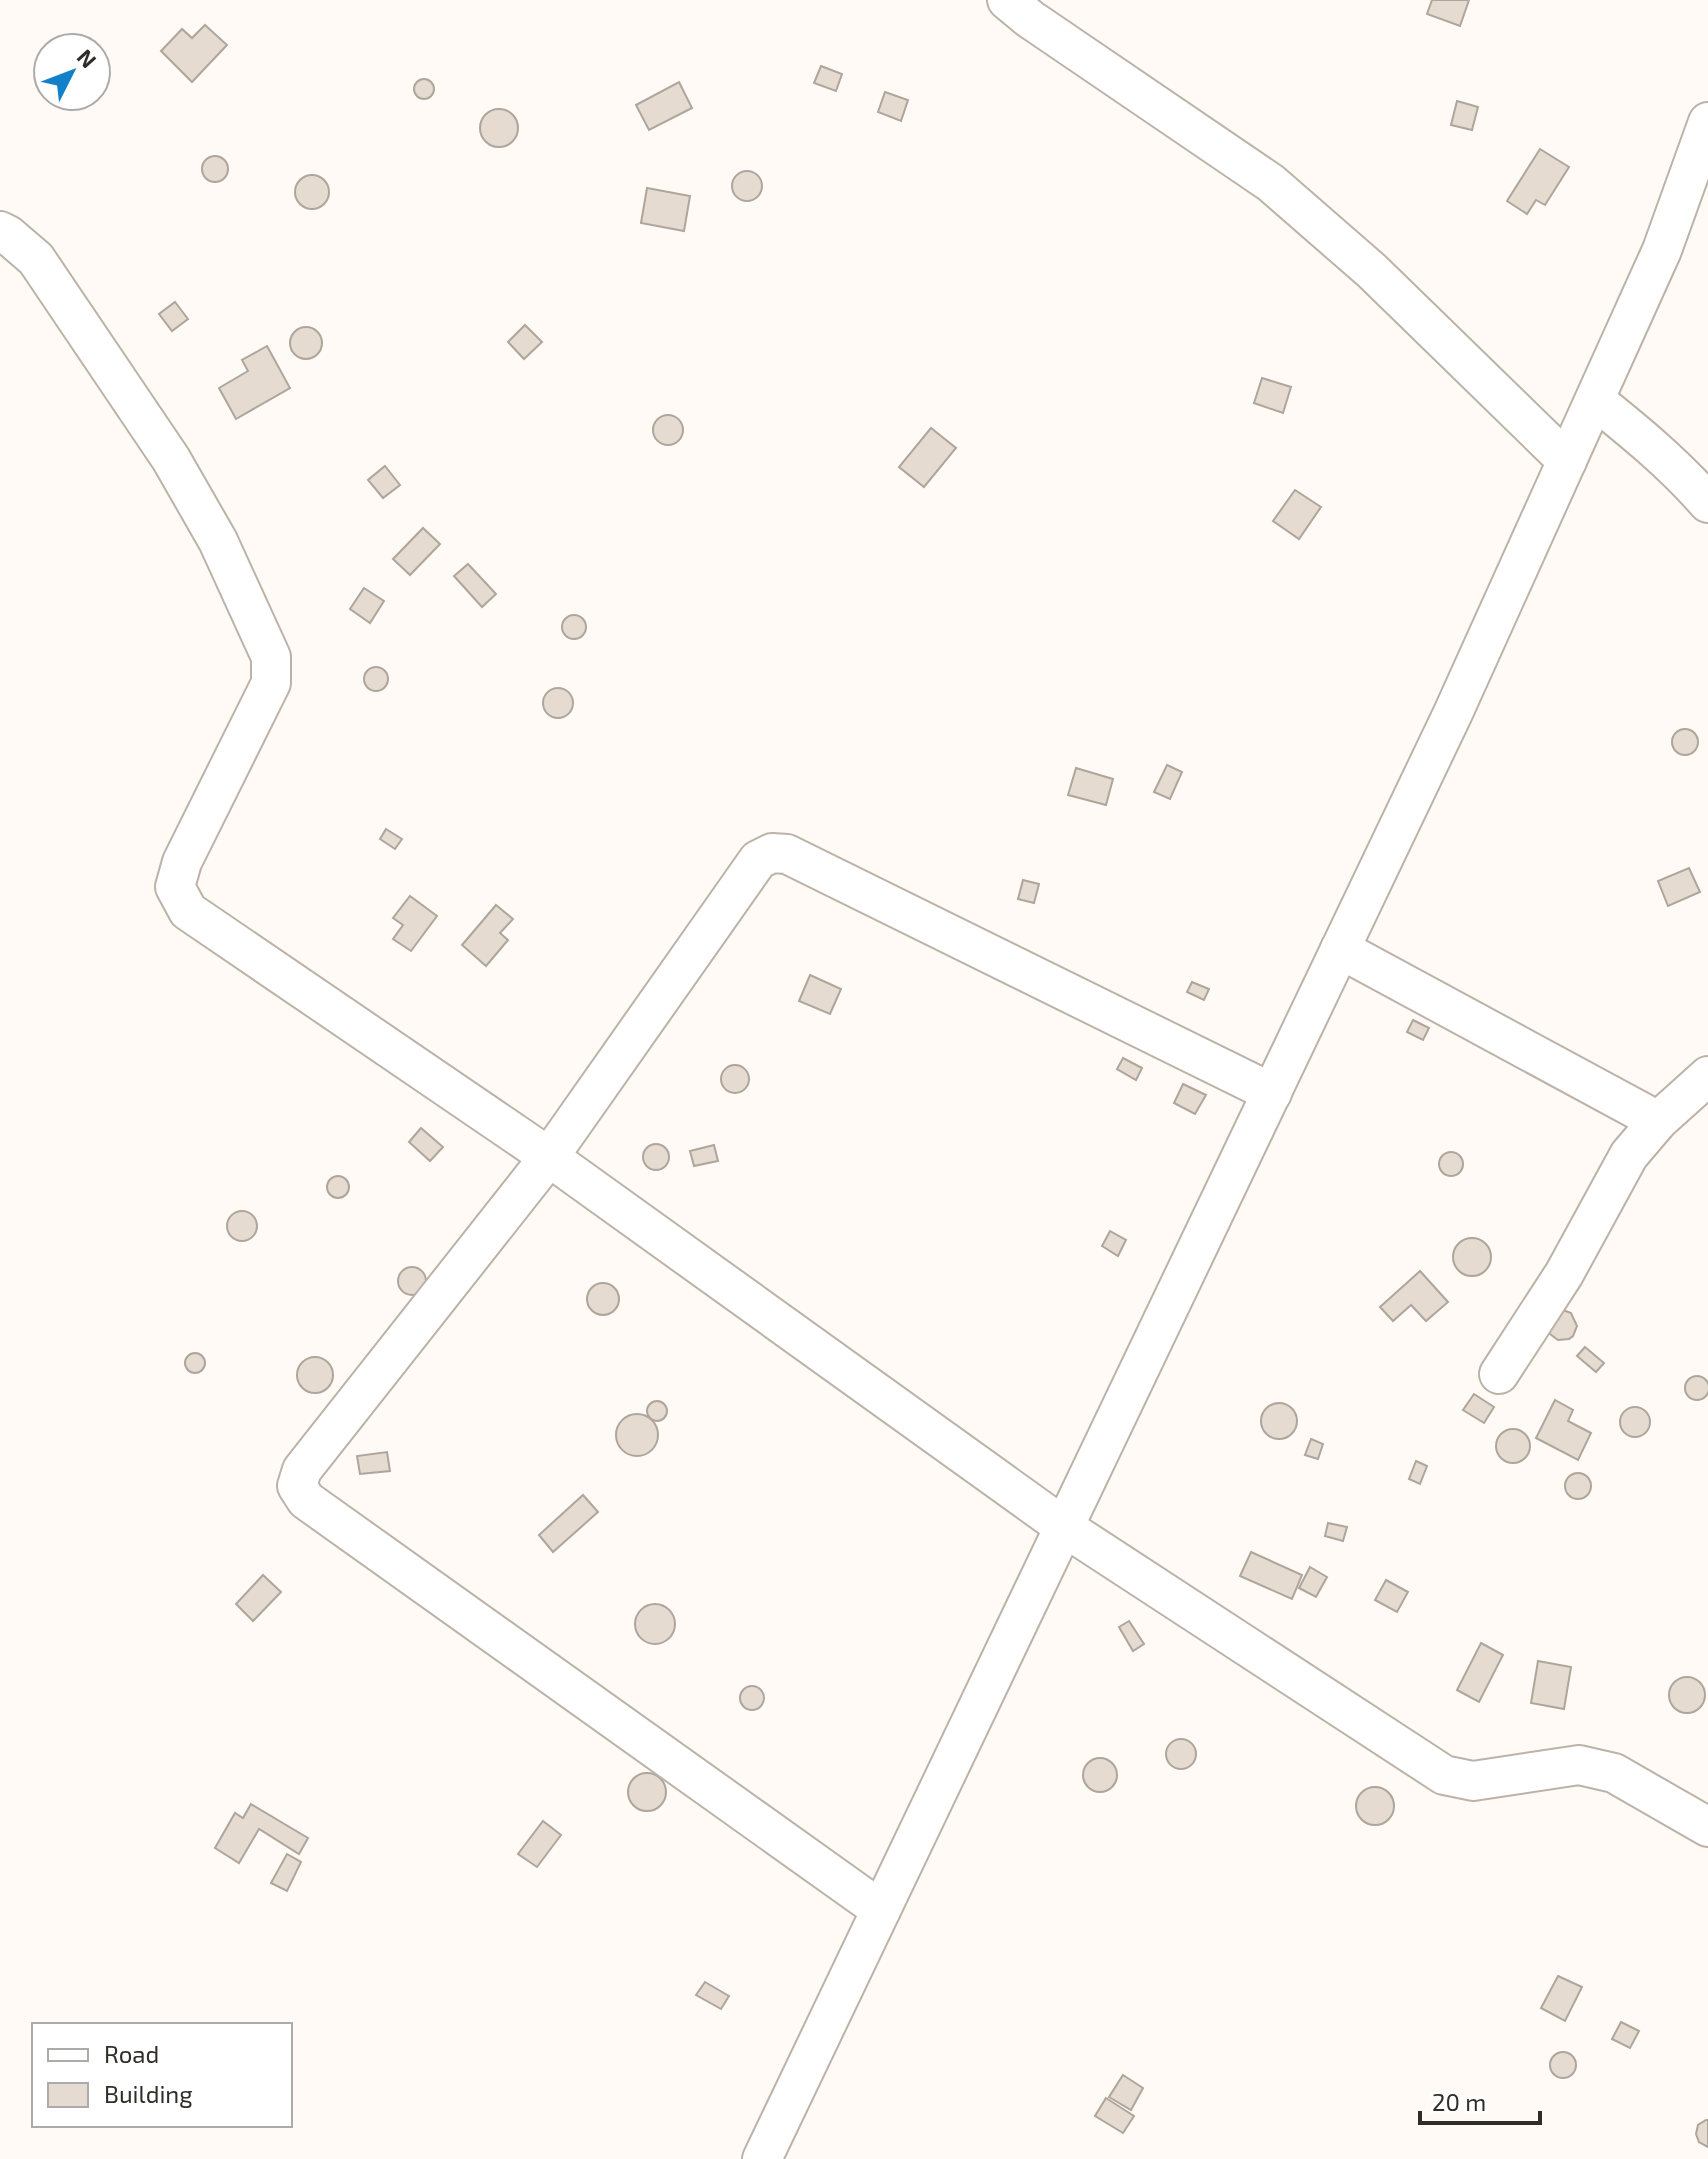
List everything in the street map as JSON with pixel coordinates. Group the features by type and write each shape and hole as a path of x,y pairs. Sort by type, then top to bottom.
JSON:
{"street":[{"path":"1007,0 1030,19 1271,183 1372,271 1567,461"},
{"path":"762,2159 1453,713 1662,250 1708,122"},
{"path":"0,231 36,259 171,459 218,541 271,657 271,683 182,862 175,887 188,911 549,1157 1064,1527 1444,1775 1473,1781 1579,1765 1614,1773 1708,1827"},
{"path":"1595,400 1653,446 1708,503"},
{"path":"881,1910 306,1500 297,1486 302,1470 549,1157 758,860 772,853 787,854 1272,1093"},
{"path":"1340,949 1658,1121"},
{"path":"1499,1374 1564,1274 1629,1155 1658,1121 1708,1076"}],"building":[{"path":"1432,0 1469,0 1460,26 1427,14"},
{"path":"205,25 227,45 192,82 161,51 182,29 192,38"},
{"path":"821,66 842,74 836,91 814,83"},
{"path":"424,79 431,82 434,89 431,96 424,99 417,96 414,89 417,82"},
{"path":"679,82 692,108 649,130 636,105"},
{"path":"885,92 908,100 901,121 878,112"},
{"path":"1457,101 1478,107 1472,130 1451,125"},
{"path":"499,109 513,114 518,128 513,142 499,147 485,142 480,128 485,114"},
{"path":"1540,149 1569,167 1545,205 1536,200 1527,214 1507,201"},
{"path":"215,156 224,160 228,169 224,178 215,182 206,178 202,169 206,160"},
{"path":"747,171 758,175 762,186 758,197 747,201 736,197 732,186 736,175"},
{"path":"312,175 324,180 329,192 324,204 312,209 300,204 295,192 300,180"},
{"path":"647,188 690,196 684,231 641,223"},
{"path":"175,302 188,319 172,331 159,314"},
{"path":"525,325 542,342 524,359 508,342"},
{"path":"306,327 318,331 322,343 318,355 306,359 294,355 290,343 294,331"},
{"path":"267,346 290,388 236,419 219,388 248,371 242,360"},
{"path":"1262,378 1291,387 1283,413 1254,403"},
{"path":"668,415 679,419 683,430 679,441 668,445 657,441 653,430 657,419"},
{"path":"931,428 956,448 924,487 899,467"},
{"path":"385,466 400,485 383,498 368,480"},
{"path":"1295,490 1321,507 1299,539 1273,521"},
{"path":"423,528 440,544 410,575 393,559"},
{"path":"468,564 496,594 482,607 454,576"},
{"path":"364,588 384,601 370,623 350,609"},
{"path":"574,615 582,619 586,627 582,635 574,639 566,635 562,627 566,619"},
{"path":"371,667 381,667 388,674 388,684 381,691 371,691 364,684 364,674"},
{"path":"558,688 568,693 573,703 568,713 558,718 548,713 543,703 548,693"},
{"path":"1685,729 1694,733 1698,742 1694,751 1685,755 1676,751 1672,742 1676,733"},
{"path":"1167,765 1182,772 1170,799 1154,792"},
{"path":"1076,768 1113,779 1106,805 1068,795"},
{"path":"386,829 402,839 395,849 380,839"},
{"path":"1689,868 1700,892 1668,906 1658,881"},
{"path":"1023,880 1039,884 1034,903 1018,899"},
{"path":"410,896 437,916 411,951 393,939 403,925 393,918"},
{"path":"496,905 513,919 500,933 508,940 486,966 462,945"},
{"path":"810,975 841,989 830,1014 799,1001"},
{"path":"1192,982 1209,989 1204,1000 1187,992"},
{"path":"1413,1020 1429,1028 1423,1040 1407,1032"},
{"path":"1123,1058 1142,1068 1136,1080 1117,1069"},
{"path":"735,1065 745,1069 749,1079 745,1089 735,1093 725,1089 721,1079 725,1069"},
{"path":"1183,1084 1206,1095 1195,1114 1174,1103"},
{"path":"421,1128 443,1147 430,1161 409,1142"},
{"path":"656,1144 665,1148 669,1157 665,1166 656,1170 647,1166 643,1157 647,1148"},
{"path":"714,1145 718,1161 694,1166 690,1151"},
{"path":"1451,1152 1460,1155 1463,1164 1460,1173 1451,1176 1442,1173 1439,1164 1442,1155"},
{"path":"338,1176 349,1187 338,1198 327,1187"},
{"path":"242,1211 248,1212 256,1220 256,1232 248,1240 242,1241 236,1240 228,1232 227,1226 228,1220 236,1212"},
{"path":"1110,1231 1126,1240 1118,1256 1102,1246"},
{"path":"1472,1238 1486,1243 1491,1257 1486,1271 1472,1276 1458,1271 1453,1257 1458,1243"},
{"path":"412,1267 422,1271 426,1281 422,1291 412,1295 402,1291 398,1281 402,1271"},
{"path":"1420,1271 1448,1302 1426,1321 1411,1305 1393,1321 1380,1307"},
{"path":"603,1283 614,1288 619,1299 614,1310 603,1315 592,1310 587,1299 592,1288"},
{"path":"1563,1310 1571,1313 1577,1326 1569,1339 1558,1340 1547,1330"},
{"path":"1585,1347 1604,1363 1596,1372 1577,1356"},
{"path":"195,1353 202,1356 205,1363 202,1370 195,1373 188,1370 185,1363 188,1356"},
{"path":"315,1357 328,1362 333,1375 328,1388 315,1393 302,1388 297,1375 302,1362"},
{"path":"1692,1376 1702,1376 1709,1383 1709,1393 1702,1400 1692,1400 1685,1393 1685,1383"},
{"path":"1474,1394 1494,1407 1484,1423 1463,1410"},
{"path":"1555,1400 1573,1410 1568,1421 1591,1433 1578,1460 1536,1438"},
{"path":"657,1401 664,1404 667,1411 664,1418 657,1421 650,1418 647,1411 650,1404"},
{"path":"1279,1403 1291,1409 1297,1421 1291,1433 1279,1439 1267,1433 1261,1421 1267,1409"},
{"path":"1635,1407 1646,1411 1650,1422 1646,1433 1635,1437 1624,1433 1620,1422 1624,1411"},
{"path":"637,1414 652,1420 658,1435 652,1450 637,1456 622,1450 616,1435 622,1420"},
{"path":"1513,1429 1525,1434 1530,1446 1525,1458 1513,1463 1501,1458 1496,1446 1501,1434"},
{"path":"1311,1439 1323,1444 1318,1459 1305,1455"},
{"path":"387,1452 390,1471 360,1474 357,1456"},
{"path":"1416,1461 1427,1466 1420,1484 1409,1479"},
{"path":"1578,1473 1587,1477 1591,1486 1587,1495 1578,1499 1569,1495 1565,1486 1569,1477"},
{"path":"583,1495 598,1512 553,1552 539,1535"},
{"path":"1328,1523 1347,1527 1343,1541 1325,1536"},
{"path":"1251,1552 1302,1575 1292,1599 1240,1576"},
{"path":"1310,1567 1327,1577 1316,1597 1299,1588"},
{"path":"263,1575 281,1592 253,1621 236,1604"},
{"path":"1386,1580 1408,1592 1397,1612 1375,1600"},
{"path":"655,1604 669,1610 675,1624 669,1638 655,1644 641,1638 635,1624 641,1610"},
{"path":"1129,1621 1144,1644 1133,1651 1119,1627"},
{"path":"1481,1643 1503,1655 1479,1702 1457,1690"},
{"path":"1538,1661 1571,1667 1564,1709 1531,1703"},
{"path":"1687,1677 1700,1682 1705,1695 1700,1708 1687,1713 1674,1708 1669,1695 1674,1682"},
{"path":"752,1686 760,1690 764,1698 760,1706 752,1710 744,1706 740,1698 744,1690"},
{"path":"1181,1739 1192,1743 1196,1754 1192,1765 1181,1769 1170,1765 1166,1754 1170,1743"},
{"path":"1100,1758 1112,1763 1117,1775 1112,1787 1100,1792 1088,1787 1083,1775 1088,1763"},
{"path":"647,1773 660,1779 666,1792 660,1805 647,1811 634,1805 628,1792 634,1779"},
{"path":"1375,1787 1388,1793 1394,1806 1388,1819 1375,1825 1362,1819 1356,1806 1362,1793"},
{"path":"251,1804 308,1838 299,1854 259,1829 239,1863 215,1848 235,1813 243,1818"},
{"path":"543,1821 561,1835 537,1867 518,1854"},
{"path":"287,1854 301,1862 287,1891 271,1883"},
{"path":"1558,1976 1582,1987 1565,2021 1541,2008"},
{"path":"705,1982 729,1996 721,2009 696,1995"},
{"path":"1621,2022 1639,2031 1630,2048 1612,2039"},
{"path":"1563,2052 1572,2056 1576,2065 1572,2074 1563,2078 1554,2074 1550,2065 1554,2056"},
{"path":"1123,2075 1143,2088 1131,2110 1109,2097"},
{"path":"1106,2098 1134,2116 1123,2133 1095,2116"},
{"path":"1706,2120 1708,2147 1699,2142 1696,2134 1698,2125"}]}
